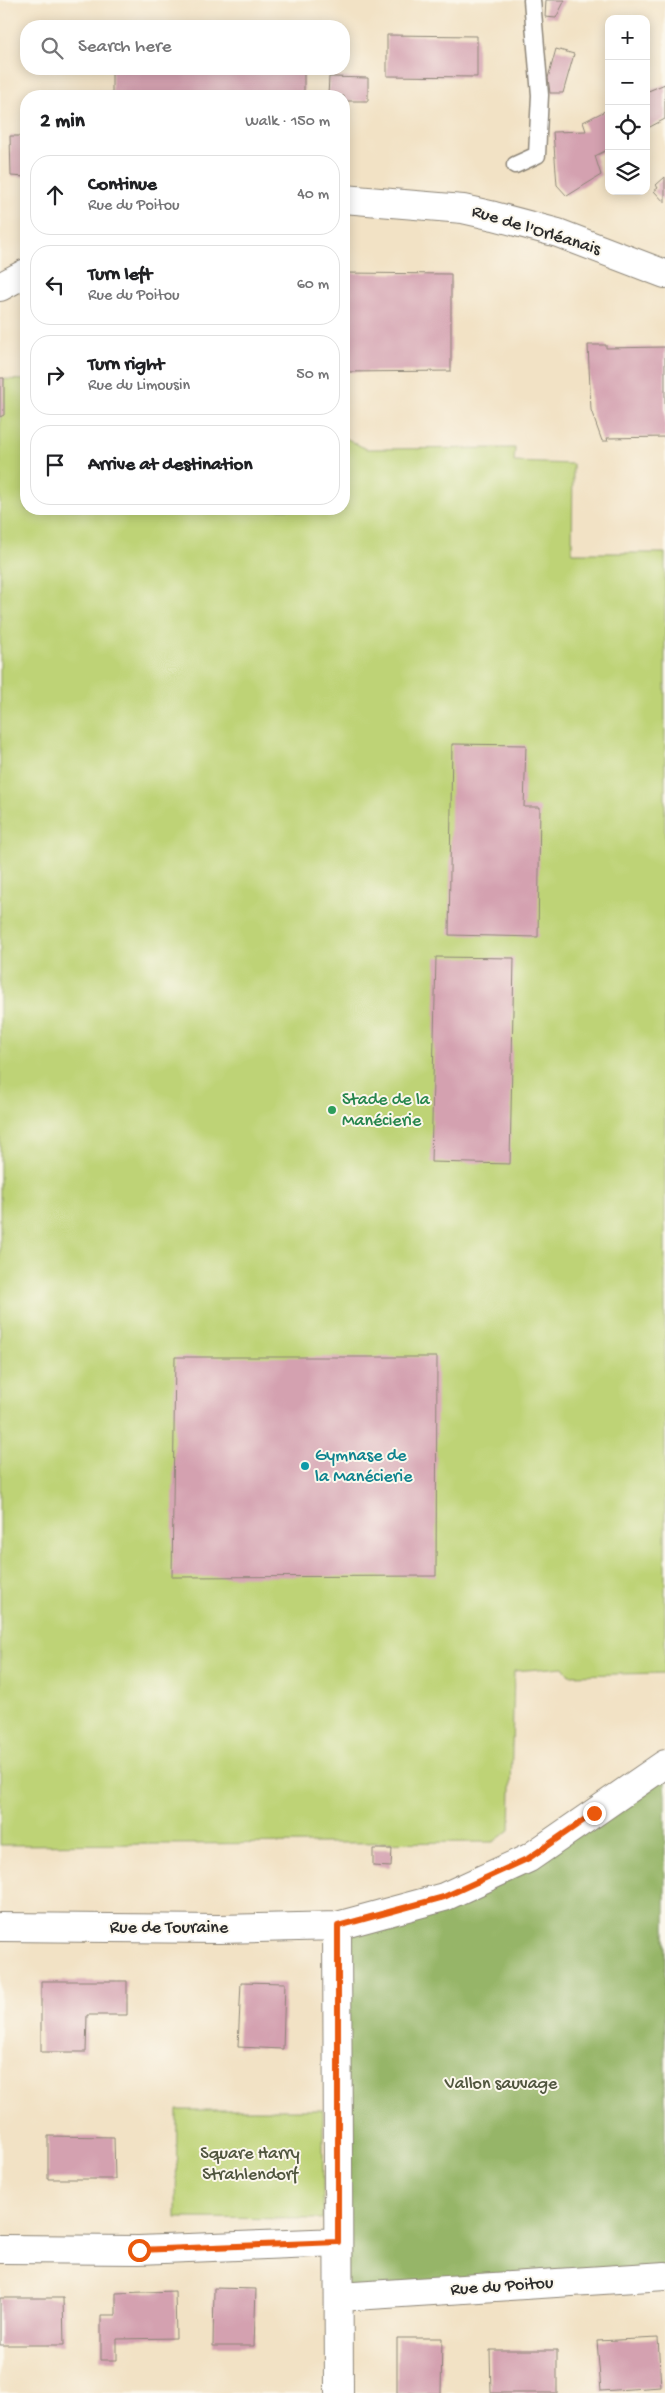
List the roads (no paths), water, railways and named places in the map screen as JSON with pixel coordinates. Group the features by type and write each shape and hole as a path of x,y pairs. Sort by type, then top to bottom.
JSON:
{"street":[{"name":"Rue de l'Orléanais","path":"350,200 463,209 494,216 558,234 665,274"},
{"path":"0,287 20,276"},
{"name":"Rue de Touraine","path":"0,1927 218,1929 338,1926 444,1897 529,1858 665,1764"},
{"path":"338,1926 338,2393"},
{"path":"0,2249 139,2250 338,2242"},
{"name":"Rue du Poitou","path":"339,2297 665,2276"}],"lane":[{"path":"515,165 538,155 540,95 532,0"}],"place":[{"name":"Stade de la Manécierie","path":"332,1110"},
{"name":"Gymnase de la Manécierie","path":"305,1466"}],"park label":[{"name":"Vallon sauvage","path":"501,2084"},
{"name":"Square Harry Strahlendorf","path":"250,2164"}]}
